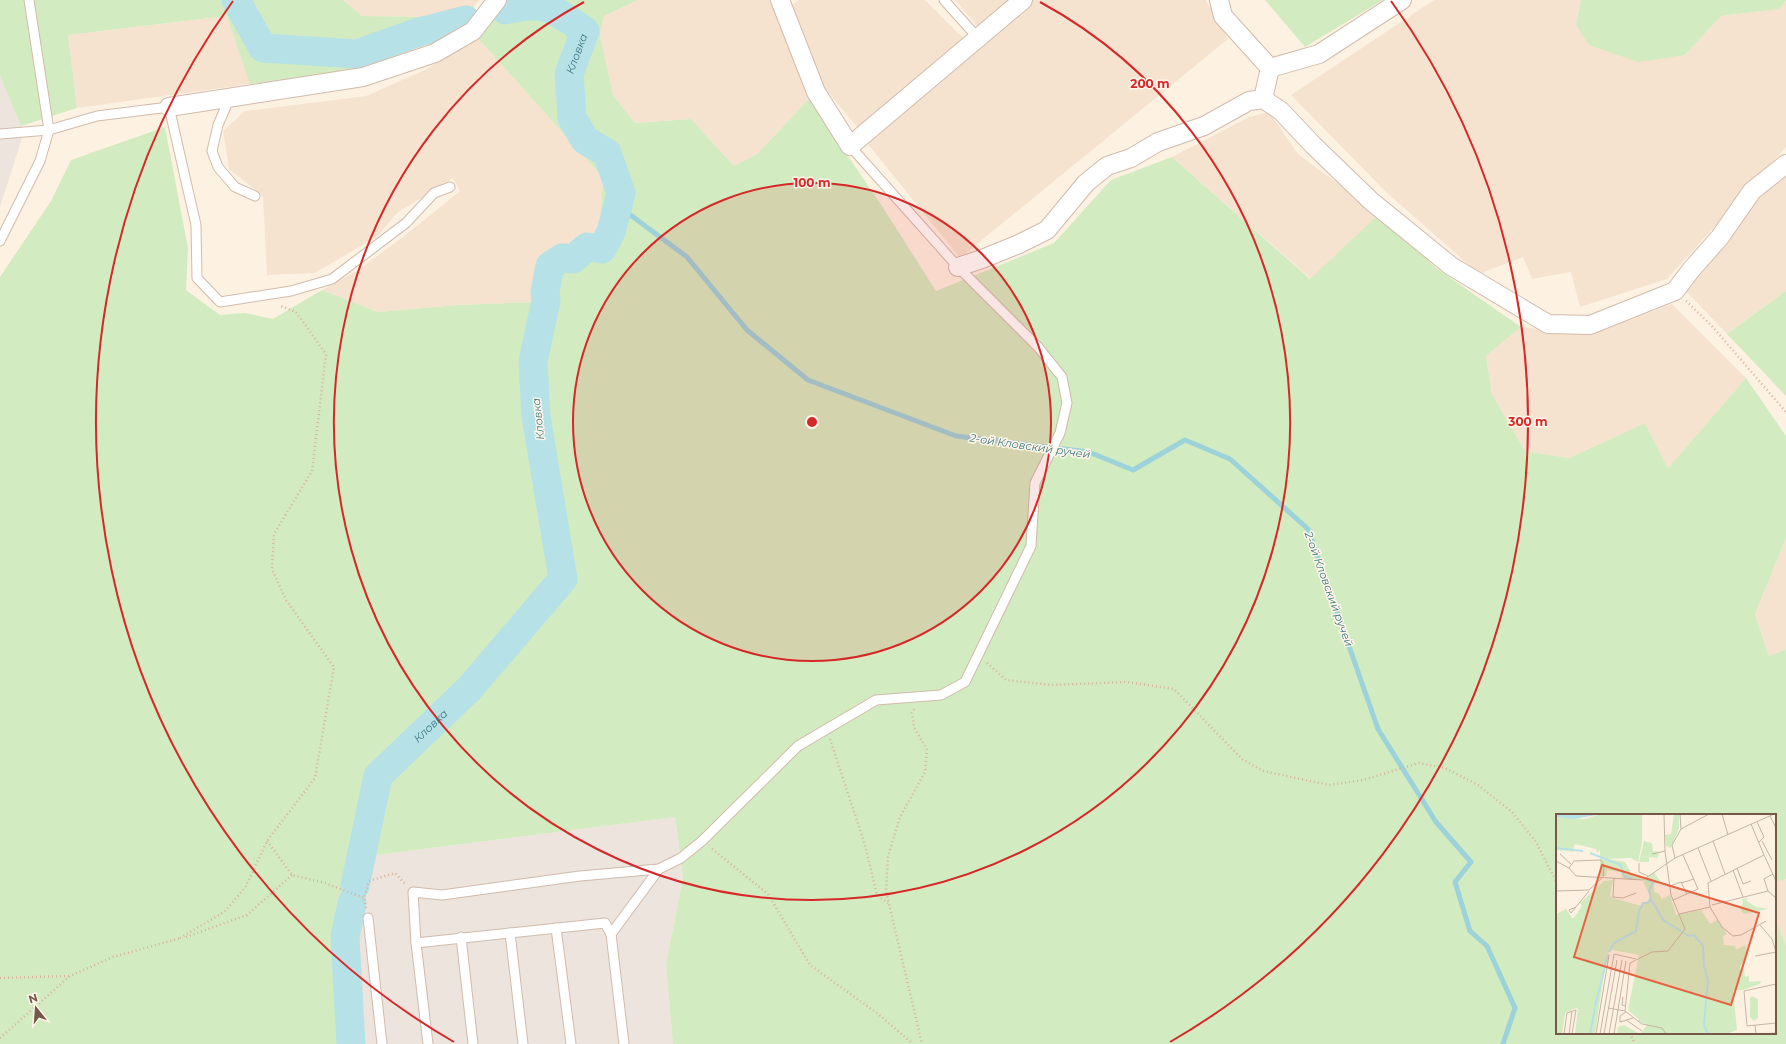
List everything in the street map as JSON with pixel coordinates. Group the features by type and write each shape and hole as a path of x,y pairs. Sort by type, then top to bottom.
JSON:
{"street":[{"path":"169,107 363,77 435,54 473,31 497,0"},
{"path":"780,0 816,92 850,146 1023,0"},
{"path":"1219,0 1223,16 1270,68"},
{"path":"1270,68 1318,54 1402,0"},
{"path":"1262,99 1270,68"},
{"path":"958,267 1005,250 1047,230 1086,183 1107,166 1131,158 1158,142 1204,126 1249,101 1262,99 1281,111 1313,146 1371,200 1451,266 1548,324 1590,325 1675,291 1690,270 1720,237 1752,191 1786,164"}],"lane":[{"path":"0,241 40,161 49,130 29,0"},
{"path":"944,0 978,38"},
{"path":"230,97 218,125 212,150 218,167 234,187 255,196"},
{"path":"0,134 49,130 98,116 169,107 196,225 197,278 220,302 291,291 332,279 406,223 434,193 450,187"},
{"path":"428,1044 416,943 413,892 442,895 580,876 659,869 681,858 702,841 798,746 876,700 941,695 965,682 1031,546 1035,483 1060,433 1067,403 1062,377 1038,347 958,267 850,146"},
{"path":"611,934 659,869"},
{"path":"368,918 382,1044"},
{"path":"416,943 461,937 605,923 611,934 624,1044"},
{"path":"556,928 571,1044"},
{"path":"510,933 524,1044"},
{"path":"461,937 473,1044"}],"path":[{"path":"1675,291 1711,325 1786,412"},
{"path":"180,938 224,912 245,888 267,841 315,778 334,667 286,600 272,569 274,534 312,471 326,354 296,312 260,297"},
{"path":"978,655 1006,680 1052,686 1127,682 1174,689 1242,759 1263,771 1328,785 1363,780 1419,763 1445,768 1478,785 1512,812 1536,842 1556,881"},
{"path":"919,697 912,713 914,727 926,750 925,772 900,817 888,856 886,891 922,1044"},
{"path":"827,730 865,846 877,895 888,903"},
{"path":"267,841 292,875 325,884 364,898"},
{"path":"702,841 768,894 810,965 877,1013 913,1044"},
{"path":"368,918 364,898 369,881 395,873 413,892"},
{"path":"0,1038 70,976 113,957 180,938 247,915 292,875"},
{"path":"0,978 70,976"},
{"path":"1630,1034 1635,1044"}],"shaded area":[{"path":"343,0 480,0 475,5 438,17 362,16"},
{"path":"638,0 770,0 809,99 757,154 734,166 691,119 635,123 613,95 600,35 604,16"},
{"path":"799,0 925,0 967,42 858,128 823,86 792,5"},
{"path":"955,0 1012,0 979,28"},
{"path":"1031,0 1206,0 1228,39 960,258 867,143"},
{"path":"1434,0 1581,0 1576,25 1685,55 1721,16 1779,9 1786,1 1786,147 1667,279 1580,307 1571,272 1532,279 1523,257 1479,274 1384,190 1291,95"},
{"path":"228,16 250,84 77,108 68,35"},
{"path":"476,36 603,178 599,237 573,244 546,263 537,302 458,305 378,312 322,290 355,272 403,237 460,191 453,178 397,213 378,236 315,273 267,275 263,196 229,169 223,131 245,111 366,96 427,69"},
{"path":"0,76 21,126 22,138 0,207"},
{"path":"1269,112 1298,154 1379,214 1311,279 1172,157 1249,117"},
{"path":"1786,176 1786,291 1727,334 1684,289 1760,197"},
{"path":"1672,304 1746,378 1668,468 1645,423 1569,458 1525,451 1492,394 1486,356 1521,327 1590,335"},
{"path":"1786,538 1786,649 1769,656 1755,614"},
{"path":"675,817 683,878 666,965 673,1044 362,1044 344,914 376,855"},
{"path":"1786,879 1786,945 1776,920 1776,882"}],"green space":[{"path":"0,0 343,0 362,16 438,17 475,5 459,32 341,75 250,84 227,16 68,35 77,108 21,126 0,76"},
{"path":"504,0 638,0 604,16 600,35 613,95 635,123 691,119 734,166 757,154 809,99 880,203 936,291 1054,243 1111,180 1172,157 1310,279 1379,214 1436,268 1521,327 1486,356 1492,394 1525,451 1569,458 1645,423 1668,468 1746,378 1786,436 1786,538 1755,614 1769,656 1786,649 1786,879 1776,882 1776,814 1556,814 1556,1034 1776,1034 1776,920 1786,945 1786,1044 673,1044 666,965 683,878 675,817 376,855 344,914 362,1044 0,1044 0,277 51,201 71,160 165,127 188,248 186,290 220,315 245,313 273,319 322,290 378,312 458,305 537,302 546,263 573,244 599,236 603,178 476,36"},
{"path":"1265,0 1383,0 1305,47"},
{"path":"1581,0 1786,1 1779,9 1721,16 1685,55 1638,62 1589,45 1576,25"},
{"path":"1786,291 1786,396 1727,334"}],"waterway":[{"name":"Кловка","path":"236,0 263,48 357,54 419,32 466,20"},
{"name":"Кловка","path":"355,886 378,776 469,689 563,579 536,416 533,361 546,301 545,292 550,266 562,258 573,259 587,247 602,249 611,232 621,193 607,153 585,140 572,118 569,74 585,31 548,8 531,6 505,10"},
{"name":"2-ой Кловский ручей","path":"617,205 687,257 747,330 808,380 956,436 1089,452 1133,470 1185,440 1230,459 1308,529 1378,729 1436,822 1471,862 1455,882 1470,931 1487,946 1515,1008 1503,1044"},
{"name":"Кловка","path":"351,1044 345,937 352,903"}]}
